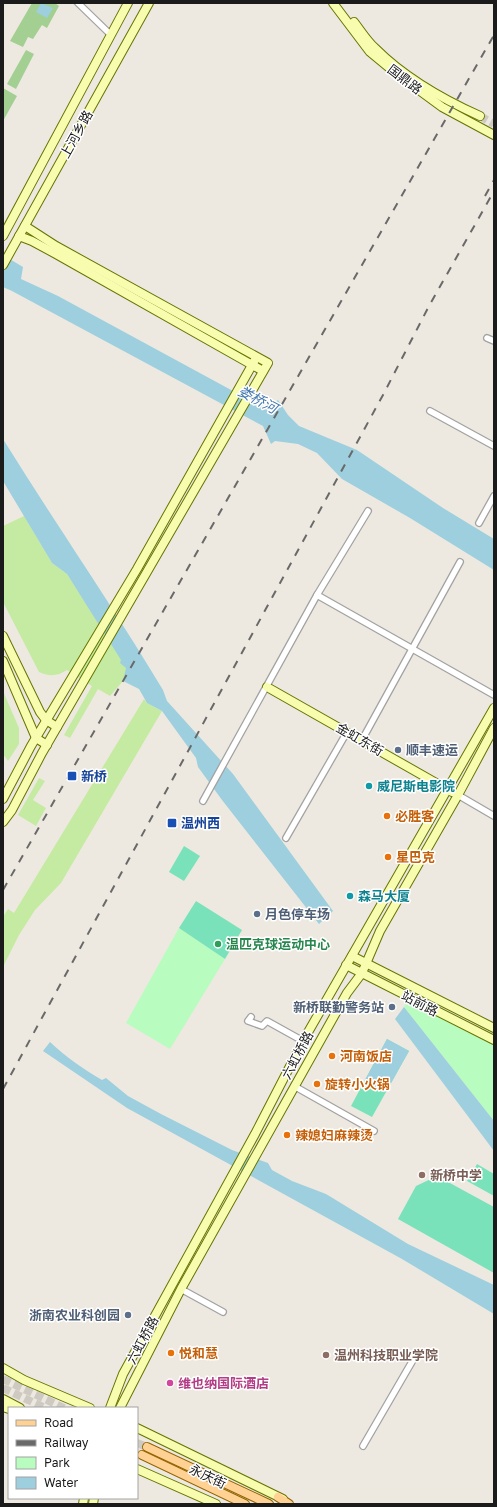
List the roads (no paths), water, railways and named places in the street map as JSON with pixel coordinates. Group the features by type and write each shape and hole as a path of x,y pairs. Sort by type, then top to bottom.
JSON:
{"main road":[{"name":"上河乡路","path":"4,231 128,3"},
{"name":"上河乡路","path":"3,265 149,3"},
{"name":"国鼎路","path":"333,3 370,52 393,71 442,107 494,135"},
{"name":"国鼎路","path":"340,3 375,48 397,66 421,85 443,99 480,116"},
{"path":"25,226 56,246 253,361"},
{"path":"3,822 12,810 57,727 268,363 253,361 170,320 56,254 19,236"},
{"path":"3,799 46,720 137,569 219,426 253,361"},
{"path":"3,636 40,712 46,720 57,727"},
{"path":"3,661 36,738 47,745"},
{"name":"金虹东街","path":"267,687 458,795"},
{"name":"六虹桥路","path":"110,1407 123,1374 246,1151 303,1042 494,708"},
{"name":"六虹桥路","path":"121,1407 181,1290 347,993 362,973 380,931 458,795 494,728"},
{"name":"站前路","path":"352,956 494,1028"},
{"name":"站前路","path":"346,965 494,1040"},
{"path":"3,1368 24,1380 88,1407"},
{"path":"3,1399 18,1407"},
{"path":"138,1428 293,1504"},
{"name":"永庆街","path":"146,1447 269,1504"},
{"name":"永庆街","path":"142,1455 245,1504"},
{"path":"138,1469 216,1504"},
{"path":"278,1496 289,1504"}],"street":[{"path":"78,3 111,35"},
{"path":"487,338 494,341"},
{"path":"430,411 494,446"},
{"path":"479,522 494,496"},
{"path":"203,801 317,595 368,511"},
{"path":"362,740 460,562"},
{"path":"317,595 494,695"},
{"path":"286,838 347,732"},
{"name":"金虹东街","path":"458,795 494,816"},
{"path":"251,1017 248,1021 262,1026 267,1021 303,1042"},
{"path":"294,1086 374,1131"},
{"path":"181,1290 223,1312"},
{"path":"363,1446 413,1360"}],"water":[{"path":"41,3 53,8 47,18 36,12"},
{"path":"3,255 23,267 21,279 58,296 266,409 278,400 288,415 299,426 357,450 443,508 494,539 494,570 410,518 342,479 317,453 298,444 275,441 271,444 263,426 3,287"},
{"path":"3,439 144,658 163,690 167,701 233,774 333,911 319,924 222,800 198,767 196,758 162,711 147,703 139,689 123,681 126,668 120,663 121,660 67,574 52,563 3,481"},
{"path":"404,1007 494,1121 494,1151 395,1019"},
{"path":"387,1039 409,1051 386,1092 365,1080"},
{"path":"50,1042 81,1067 102,1080 106,1078 128,1096 232,1150 268,1163 272,1170 292,1181 326,1194 408,1244 494,1285 494,1314 402,1259 127,1108 43,1051"}],"tunnel":[{"path":"480,116 494,124"},
{"path":"3,1379 62,1407"},
{"path":"3,1388 43,1407"},
{"path":"138,1443 147,1447"}],"railway":[{"path":"3,890 494,35"},
{"path":"485,196 494,180"},
{"path":"3,1089 383,395 429,306 494,191"}],"place":[{"name":"顺丰速运","path":"398,750"},
{"name":"新桥","path":"72,776"},
{"name":"威尼斯电影院","path":"369,786"},
{"name":"必胜客","path":"387,816"},
{"name":"温州西","path":"172,823"},
{"name":"星巴克","path":"388,857"},
{"name":"森马大厦","path":"350,896"},
{"name":"月色停车场","path":"257,914"},
{"name":"温匹克球运动中心","path":"218,944"},
{"name":"新桥联勤警务站","path":"392,1007"},
{"name":"河南饭店","path":"332,1056"},
{"name":"旋转小火锅","path":"317,1084"},
{"name":"辣媳妇麻辣烫","path":"287,1135"},
{"name":"新桥中学","path":"422,1175"},
{"name":"浙南农业科创园","path":"128,1315"},
{"name":"悦和慧","path":"171,1353"},
{"name":"温州科技职业学院","path":"326,1355"},
{"name":"维也纳国际酒店","path":"170,1383"}],"water label":[{"name":"娄桥河","path":"258,399"}]}
